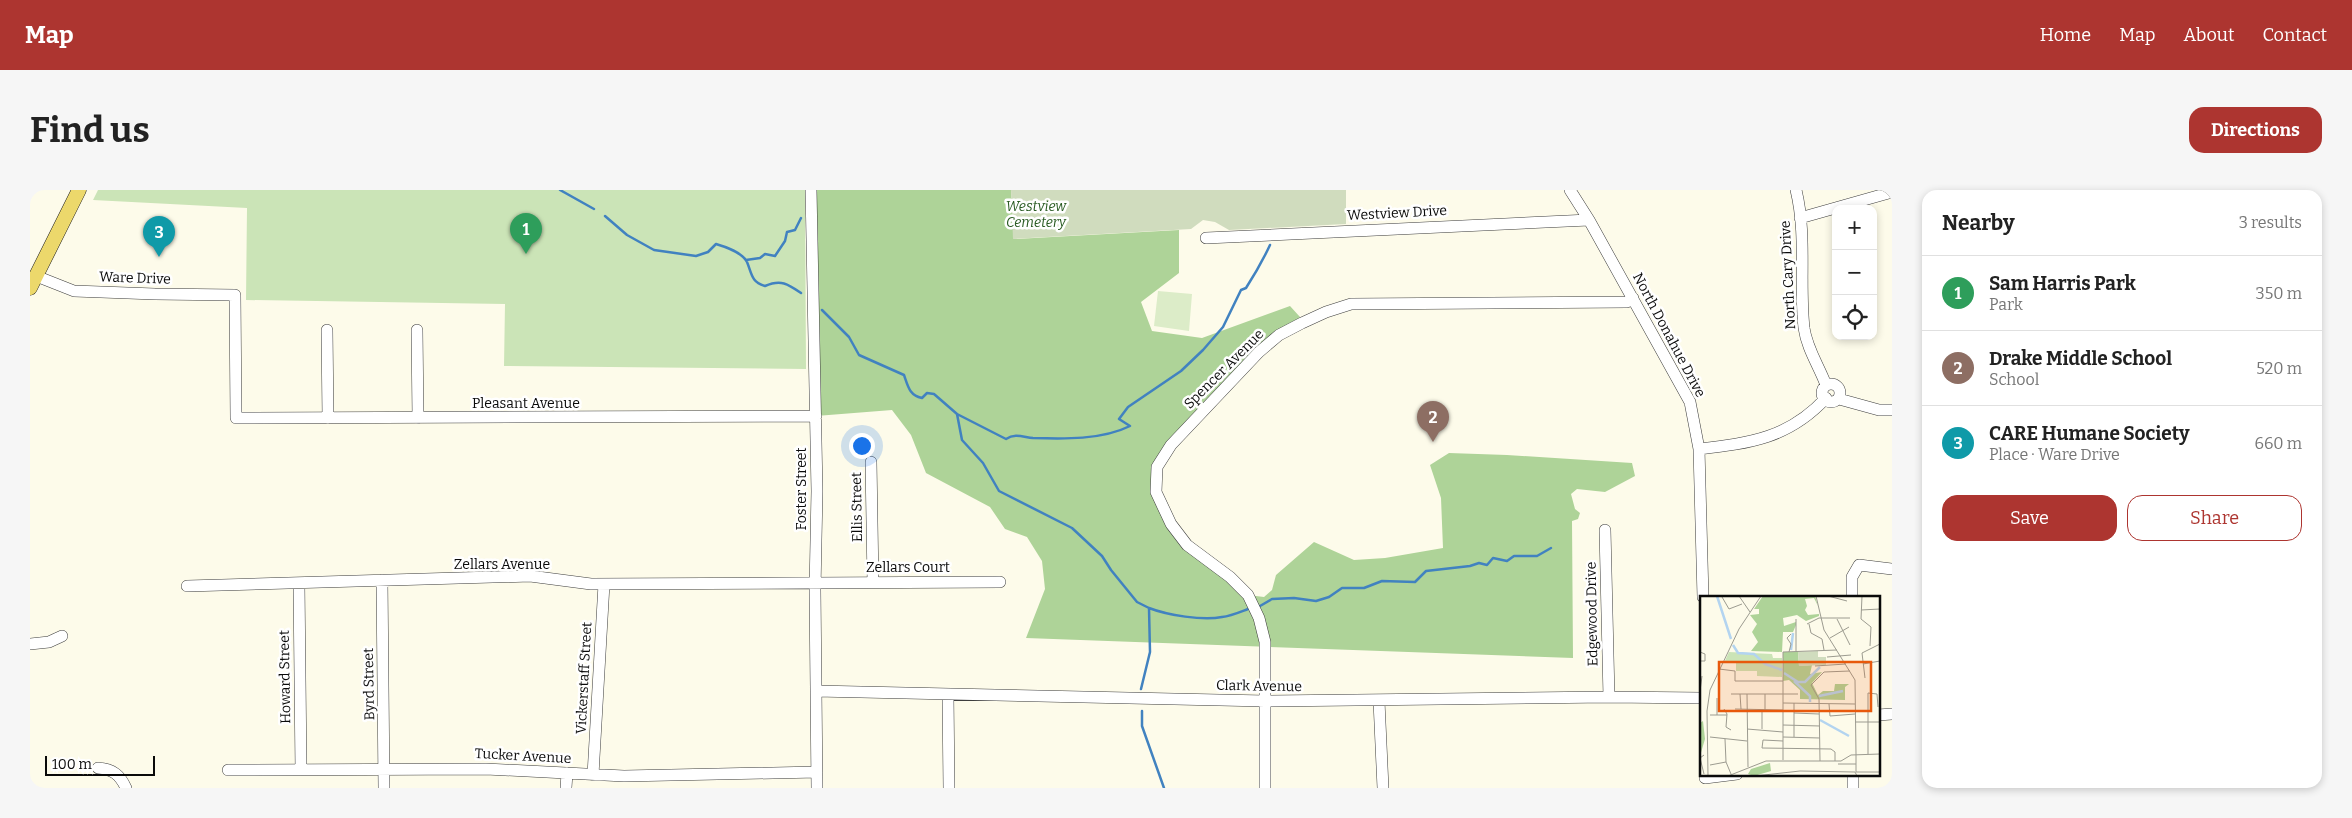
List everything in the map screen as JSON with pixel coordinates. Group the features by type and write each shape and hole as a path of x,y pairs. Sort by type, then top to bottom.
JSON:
{"main road":[{"path":"33,282 79,190"}],"street":[{"name":"Foster Street","path":"811,190 816,416 817,788"},
{"name":"North Donahue Drive","path":"1570,190 1589,220 1690,402 1699,450 1703,596"},
{"name":"North Cary Drive","path":"1796,190 1800,218 1804,329 1811,354 1826,385"},
{"path":"1800,218 1892,192"},
{"name":"Westview Drive","path":"1206,238 1589,220"},
{"name":"Ware Drive","path":"33,282 74,291 235,295 236,418"},
{"name":"Spencer Avenue","path":"1265,788 1265,642 1259,618 1248,595 1230,577 1187,545 1171,524 1159,501 1155,484 1157,467 1171,445 1259,352 1279,335 1326,312 1351,304 1627,302 1633,298"},
{"path":"327,330 328,418"},
{"path":"418,330 418,418"},
{"path":"1839,399 1839,391 1832,384 1826,385 1822,391 1826,398 1832,402 1839,399 1879,410 1892,410"},
{"path":"1699,450 1744,443 1781,433 1802,421 1826,398"},
{"name":"Pleasant Avenue","path":"236,418 816,416"},
{"name":"Ellis Street","path":"871,462 874,582"},
{"name":"Edgewood Drive","path":"1605,530 1609,697"},
{"path":"1852,596 1852,577 1859,565 1892,569"},
{"name":"Zellars Avenue","path":"187,586 530,576 604,584 816,582"},
{"name":"Byrd Street","path":"382,580 384,788"},
{"name":"Zellars Court","path":"816,582 1000,582"},
{"name":"Howard Street","path":"299,584 301,770"},
{"name":"Vickerstaff Street","path":"593,775 604,584"},
{"path":"30,644 49,642 62,636"},
{"name":"Clark Avenue","path":"816,691 1265,701 1609,697 1700,698"},
{"path":"948,695 949,788"},
{"path":"1379,701 1383,788"},
{"path":"98,768 108,769 120,777 126,788"},
{"name":"Tucker Avenue","path":"228,770 494,769 624,776 817,772"},
{"path":"566,788 567,773"},
{"path":"1705,780 1726,776"}],"green space":[{"path":"98,190 805,190 806,369 504,366 505,304 246,300 247,208 93,200"},
{"path":"811,190 1011,190 1014,239 1179,230 1179,273 1141,302 1152,331 1202,338 1290,306 1300,317 1171,445 1155,484 1171,524 1248,595 1264,597 1272,590 1276,575 1314,542 1354,560 1385,558 1443,548 1441,498 1430,465 1449,453 1632,463 1635,476 1605,492 1577,489 1571,494 1575,509 1580,513 1578,519 1572,521 1573,658 1026,638 1045,589 1042,561 1027,537 1005,529 990,507 926,473 911,435 892,410 816,416"},
{"name":"Westview Cemetery","path":"1011,190 1346,190 1346,224 1229,230 1215,222 1203,220 1191,229 1013,239"},
{"path":"1158,291 1192,294 1189,331 1154,326"}],"waterway":[{"path":"560,190 594,209"},
{"path":"605,216 627,235 654,250 696,256 708,252 716,244 729,248 745,258 754,280 760,284 765,286 780,283 792,287 801,293"},
{"path":"746,260 760,258 765,254 775,256 785,241 787,232 795,230 801,218"},
{"path":"822,310 849,337 859,355 904,375 910,390 918,397 922,398 927,393 934,394 957,414 1006,439 1016,436 1057,439 1083,438 1119,431 1130,426 1119,419 1128,407 1181,371 1203,350 1223,327 1241,290 1246,288 1270,245"},
{"path":"957,414 962,440 983,463 999,491 1072,528 1102,556 1137,602 1149,608 1150,652 1141,689"},
{"path":"1260,606 1272,599 1294,598 1316,601 1329,597 1342,588 1364,588 1382,581 1415,582 1426,571 1470,566 1479,563 1487,565 1493,558 1507,561 1514,556 1537,556 1551,548"},
{"path":"1149,608 1195,618 1214,618 1235,614 1248,609"},
{"path":"1142,711 1142,726 1164,788"}],"place":[{"name":"Sam Harris Park","path":"526,254"},
{"name":"CARE Humane Society","path":"159,257"},
{"name":"Drake Middle School","path":"1433,442"}]}
